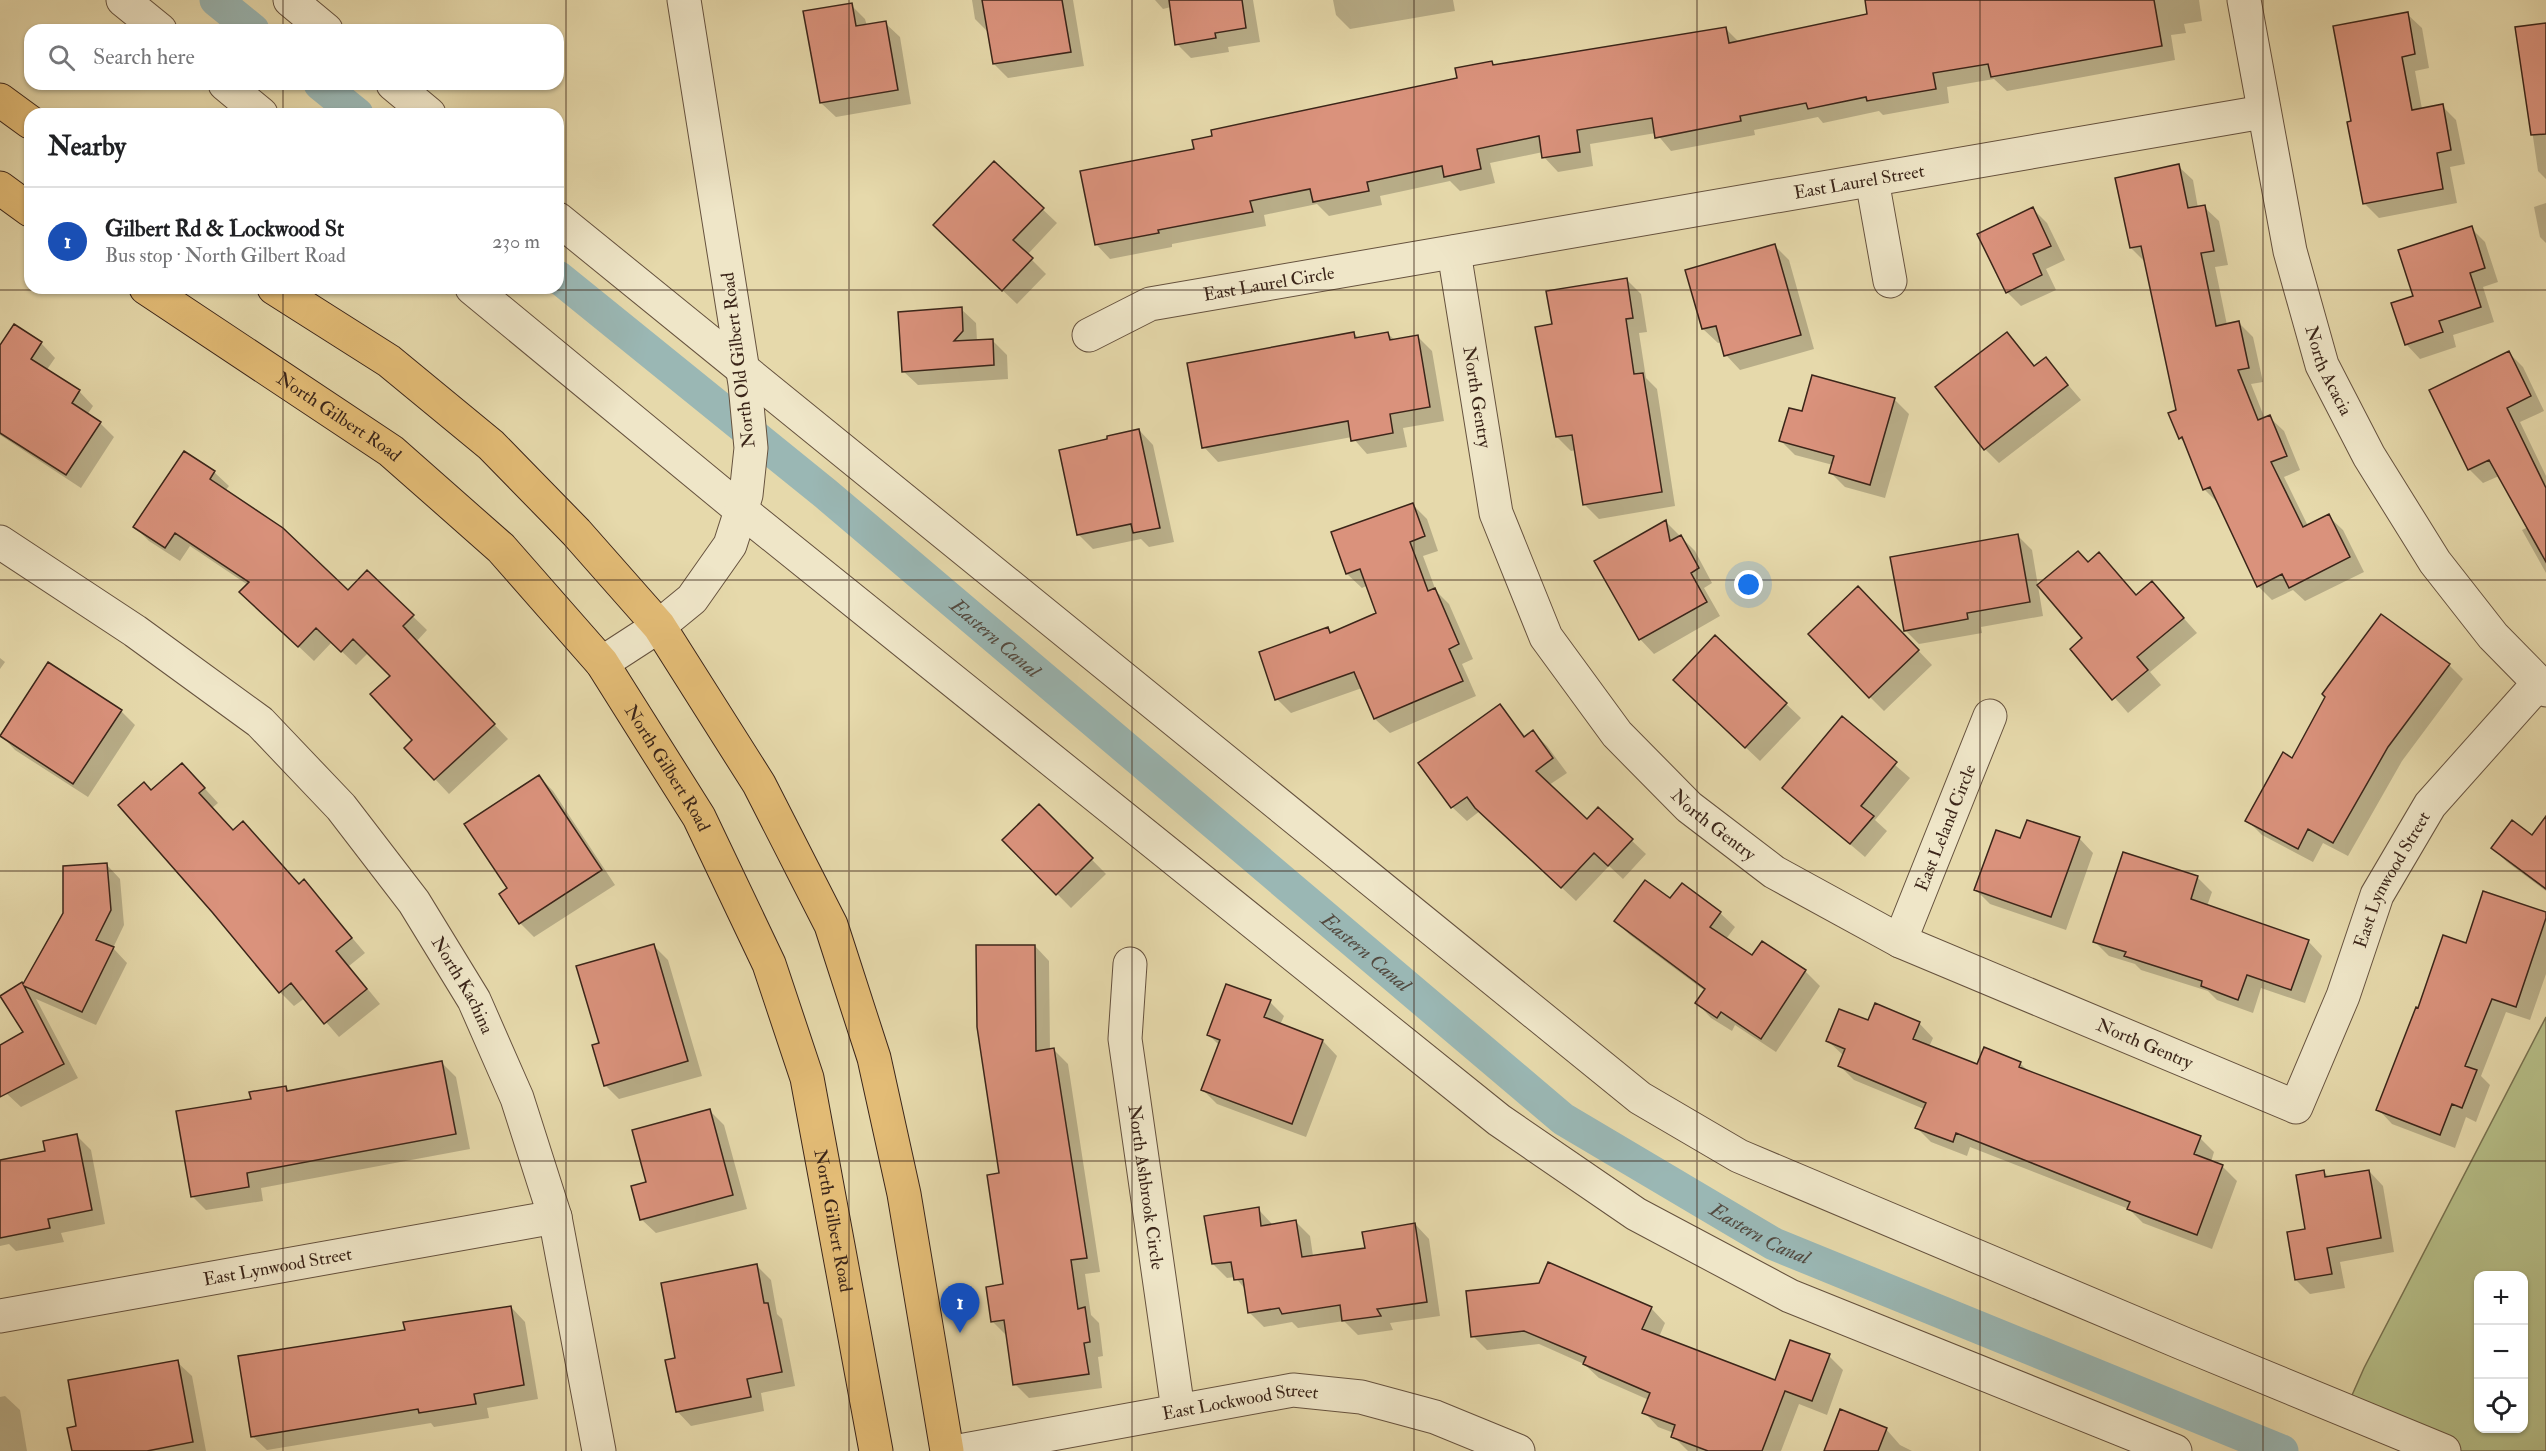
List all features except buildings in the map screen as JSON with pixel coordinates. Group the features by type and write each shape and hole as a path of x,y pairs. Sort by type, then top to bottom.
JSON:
{"main road":[{"path":"0,100 24,118"},
{"path":"0,188 24,206"},
{"name":"North Gilbert Road","path":"155,294 391,450 501,548 602,663 699,817 769,964 807,1078 876,1451"},
{"path":"283,294 389,361 491,445 576,532 659,626 759,784 831,925 876,1070 904,1194 947,1451"}],"street":[{"path":"123,0 153,24"},
{"path":"290,0 319,24"},
{"name":"North Old Gilbert Road","path":"602,663 659,626 692,599 730,545 744,503 751,448 743,376 684,0"},
{"name":"North Acacia","path":"2244,0 2290,250 2322,365 2369,456 2434,562 2493,636 2542,687"},
{"path":"232,90 254,108"},
{"path":"400,90 422,108"},
{"name":"East Laurel Street","path":"1454,252 2263,112"},
{"path":"1872,180 1890,281"},
{"path":"564,224 743,376 1640,1098 1739,1156 2171,1339 2444,1451"},
{"name":"East Laurel Circle","path":"1089,335 1150,304 1454,252"},
{"name":"North Gentry","path":"1454,252 1496,513 1546,636 1617,734 1689,807 1774,872 1900,942 2296,1107"},
{"path":"480,294 744,503 1499,1120 1636,1214 1790,1296 2175,1451"},
{"name":"North Kachina","path":"0,542 135,631 260,722 341,807 414,902 474,1000 518,1098 555,1216 598,1451"},
{"name":"East Lynwood Street","path":"2296,1107 2343,996 2377,895 2430,805 2542,687"},
{"name":"East Leland Circle","path":"1900,942 1990,716"},
{"name":"North Ashbrook Circle","path":"1130,964 1125,1039 1178,1410"},
{"name":"East Lynwood Street","path":"0,1316 555,1216"},
{"name":"East Lockwood Street","path":"959,1451 1293,1390 1361,1397 1436,1417 1518,1451"}],"green space":[{"path":"2546,1017 2546,1451 2444,1451 2345,1411 2364,1368"}],"waterway":[{"name":"Eastern Canal","path":"216,0 246,24"},
{"name":"Eastern Canal","path":"327,90 350,108"},
{"name":"Eastern Canal","path":"564,282 826,494 1563,1119 1774,1244 2282,1451"}],"place":[{"name":"Gilbert Rd & Lockwood St","path":"960,1333"}]}
